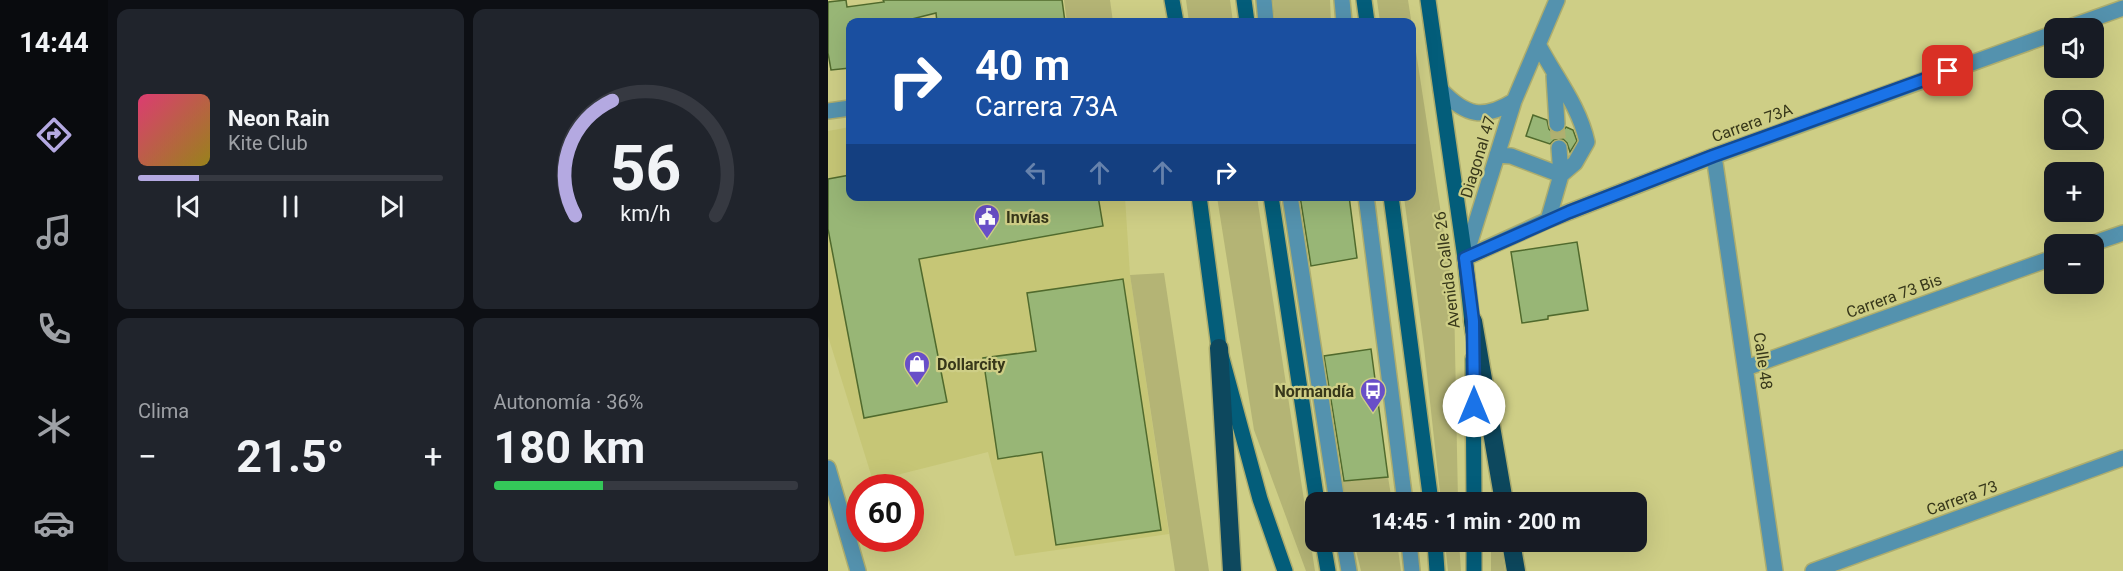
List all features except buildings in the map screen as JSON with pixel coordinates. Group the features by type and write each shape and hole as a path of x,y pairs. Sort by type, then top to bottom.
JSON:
{"highway":[{"path":"1473,321 1502,492"},
{"path":"1219,348 1232,571"},
{"path":"1513,552 1516,571"}],"main road":[{"path":"1172,0 1175,18"},
{"path":"1244,0 1246,18"},
{"path":"1364,0 1366,18"},
{"name":"Avenida Calle 26","path":"1428,0 1473,321 1474,492"},
{"path":"1200,201 1219,348 1260,499 1285,571"},
{"path":"1272,201 1315,492"},
{"path":"1392,201 1430,492"},
{"path":"1325,552 1328,571"},
{"path":"1436,552 1437,571"},
{"path":"1474,552 1474,571"}],"street":[{"path":"1264,0 1266,18"},
{"path":"1342,0 1344,18"},
{"name":"Diagonal 47","path":"1465,258 1514,101 1557,0"},
{"path":"2095,18 2123,8"},
{"name":"Carrera 73A","path":"1465,258 1548,220 1713,156 2044,37"},
{"path":"1538,44 1554,74 1572,100 1582,120 1587,142 1575,163 1561,175"},
{"path":"1554,74 1557,124"},
{"name":"Diagonal 47","path":"1441,90 1454,104 1465,110 1481,114 1497,112 1514,101"},
{"path":"828,111 846,109"},
{"path":"1548,220 1561,175 1559,148"},
{"path":"1497,154 1511,156 1561,175"},
{"name":"Calle 48","path":"1713,156 1746,368 1774,571"},
{"path":"1291,201 1335,492"},
{"path":"1366,201 1405,492"},
{"path":"2104,240 2123,233"},
{"name":"Carrera 73 Bis","path":"1746,368 2044,261"},
{"name":"Carrera 73","path":"1813,571 2123,458"},
{"path":"828,468 858,571"},
{"path":"1346,552 1349,571"},
{"path":"1410,552 1413,571"}],"shaded area":[{"path":"1064,0 1110,0 1112,18 1066,18"},
{"path":"1186,0 1230,0 1232,18 1188,18"},
{"path":"1273,0 1330,0 1331,18 1275,18"},
{"path":"1377,0 1408,0 1410,18 1379,18"},
{"path":"1416,52 1454,298 1458,492 1440,492 1405,201 1416,201"},
{"path":"846,128 846,201 1125,201 1130,275 1169,534 1015,556 988,452 901,474 871,474 828,336 828,131"},
{"path":"1218,201 1258,201 1305,507 1305,552 1312,552 1315,571 1306,571 1254,430"},
{"path":"1164,273 1209,571 1175,571 1130,275"},
{"path":"1388,477 1390,492 1342,492 1340,482"},
{"path":"1356,552 1398,552 1401,571 1361,571"},
{"path":"1446,552 1460,552 1461,571 1448,571"},
{"path":"1491,552 1502,552 1505,571 1491,571"}],"tunnel":[{"path":"1557,124 1559,148"}],"place":[{"name":"Invías","path":"987,240"},
{"name":"Dollarcity","path":"917,387"},
{"name":"Normandía","path":"1373,414"}],"route":[{"path":"1474,406 1473,321 1465,258 1548,220 1713,156 1948,71"}]}
